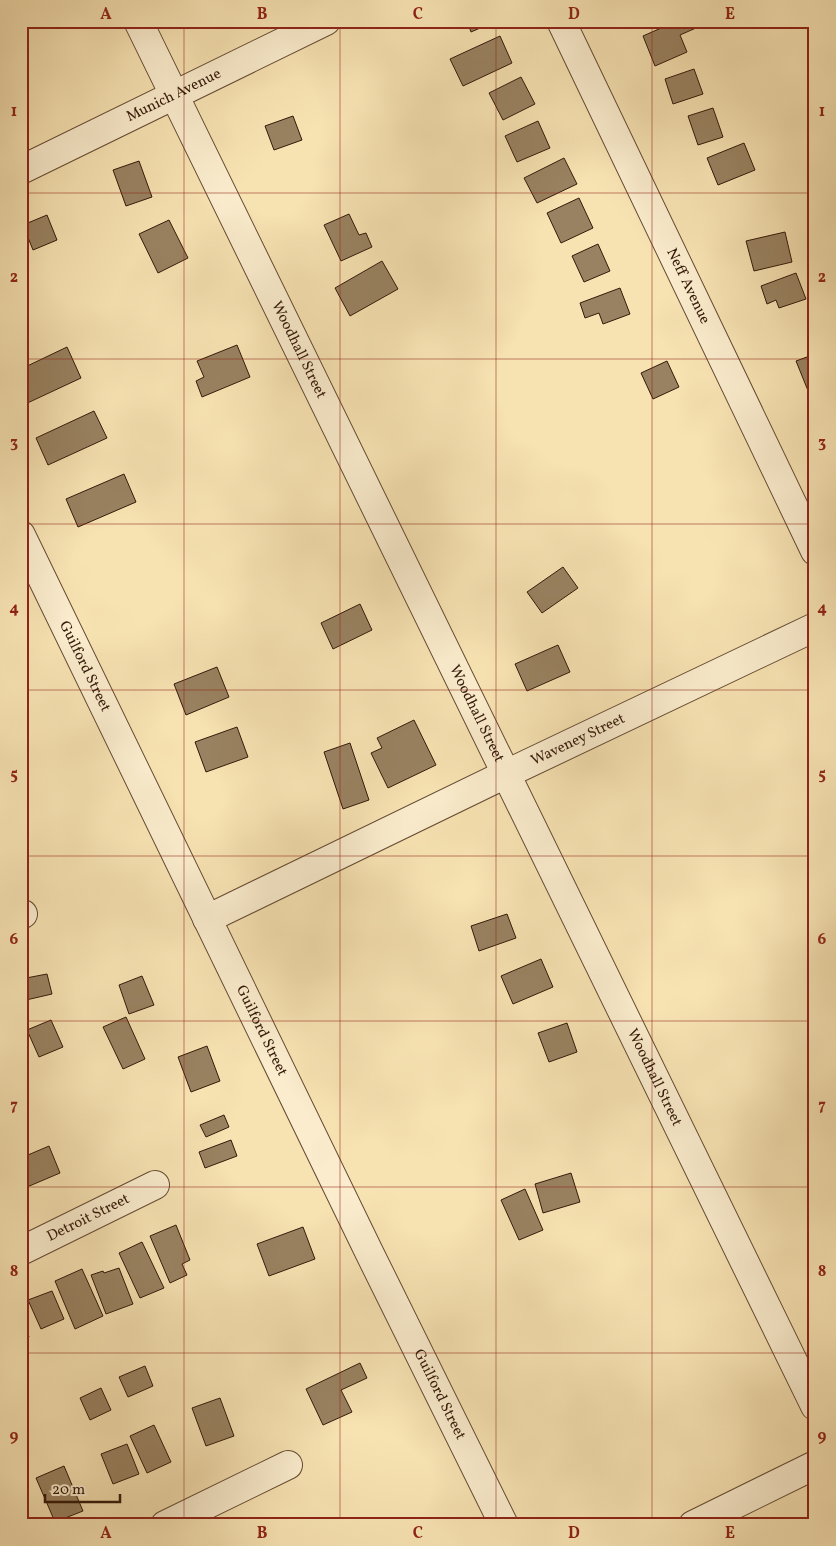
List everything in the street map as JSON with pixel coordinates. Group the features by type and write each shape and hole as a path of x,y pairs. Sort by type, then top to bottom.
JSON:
{"street":[{"name":"Woodhall Street","path":"138,21 815,1406"},
{"name":"Munich Avenue","path":"21,170 326,21"},
{"name":"Neff Avenue","path":"561,21 815,551"},
{"name":"Guilford Street","path":"21,535 369,1252 504,1525"},
{"name":"Waveney Street","path":"208,919 815,627"},
{"name":"Detroit Street","path":"21,1251 155,1185"},
{"path":"165,1525 288,1465"},
{"path":"693,1525 815,1465"}],"building":[{"path":"467,21 496,21 471,32"},
{"path":"677,21 693,21 696,28 680,35 687,52 655,66 643,36"},
{"path":"500,36 512,63 463,86 450,59"},
{"path":"694,69 703,94 673,104 665,79"},
{"path":"521,77 535,104 503,120 489,93"},
{"path":"713,108 723,137 698,145 688,116"},
{"path":"293,116 302,140 274,150 265,126"},
{"path":"538,121 550,148 517,162 505,136"},
{"path":"744,143 755,170 718,185 707,158"},
{"path":"564,158 577,184 537,203 524,178"},
{"path":"139,161 152,197 126,206 113,170"},
{"path":"579,198 593,228 561,243 547,213"},
{"path":"349,214 359,235 366,233 372,247 341,261 324,225"},
{"path":"47,215 57,240 33,250 23,225"},
{"path":"169,220 188,258 158,273 139,234"},
{"path":"785,232 792,262 754,271 746,241"},
{"path":"598,244 610,271 584,282 572,256"},
{"path":"382,261 398,289 350,316 335,288"},
{"path":"796,273 806,299 779,308 776,300 767,304 761,286"},
{"path":"620,288 630,314 603,324 599,313 585,318 580,303"},
{"path":"237,345 250,377 202,397 196,381 204,377 197,361"},
{"path":"67,347 81,378 21,406 21,369"},
{"path":"815,354 815,396 811,398 796,361"},
{"path":"667,361 679,387 653,399 641,373"},
{"path":"94,411 107,438 48,465 36,438"},
{"path":"124,474 136,502 78,527 66,499"},
{"path":"563,567 578,588 542,613 527,592"},
{"path":"360,604 372,630 333,649 321,623"},
{"path":"558,645 570,672 527,691 515,664"},
{"path":"217,667 229,697 186,715 174,684"},
{"path":"414,720 436,765 388,788 371,753 382,748 377,738"},
{"path":"237,727 248,757 206,772 195,742"},
{"path":"350,743 369,800 343,809 324,752"},
{"path":"507,914 516,938 479,951 471,926"},
{"path":"541,959 553,987 513,1004 501,976"},
{"path":"47,974 52,994 26,1000 21,979"},
{"path":"142,976 154,1005 129,1014 119,985"},
{"path":"126,1017 145,1059 123,1069 103,1027"},
{"path":"51,1020 63,1047 39,1057 27,1030"},
{"path":"567,1023 577,1052 549,1062 538,1033"},
{"path":"207,1046 220,1081 191,1092 178,1057"},
{"path":"224,1115 229,1127 206,1137 200,1125"},
{"path":"231,1140 237,1156 205,1168 199,1152"},
{"path":"49,1146 60,1173 27,1187 21,1172 21,1158"},
{"path":"571,1173 580,1202 543,1213 535,1184"},
{"path":"525,1189 543,1230 519,1240 501,1200"},
{"path":"176,1225 190,1260 182,1264 187,1275 170,1283 150,1236"},
{"path":"303,1227 315,1259 269,1276 257,1244"},
{"path":"142,1242 164,1288 140,1298 119,1253"},
{"path":"119,1268 133,1304 106,1314 91,1275"},
{"path":"82,1269 103,1316 75,1329 55,1281"},
{"path":"52,1291 64,1319 41,1329 28,1300"},
{"path":"21,1316 29,1337 21,1340"},
{"path":"360,1363 367,1378 341,1390 352,1412 323,1425 306,1389"},
{"path":"145,1366 153,1386 128,1397 119,1377"},
{"path":"101,1388 111,1410 90,1420 80,1398"},
{"path":"220,1398 234,1436 206,1446 192,1408"},
{"path":"154,1425 171,1462 147,1473 130,1436"},
{"path":"127,1444 139,1474 113,1484 101,1454"},
{"path":"64,1466 83,1511 55,1522 36,1478"}]}
